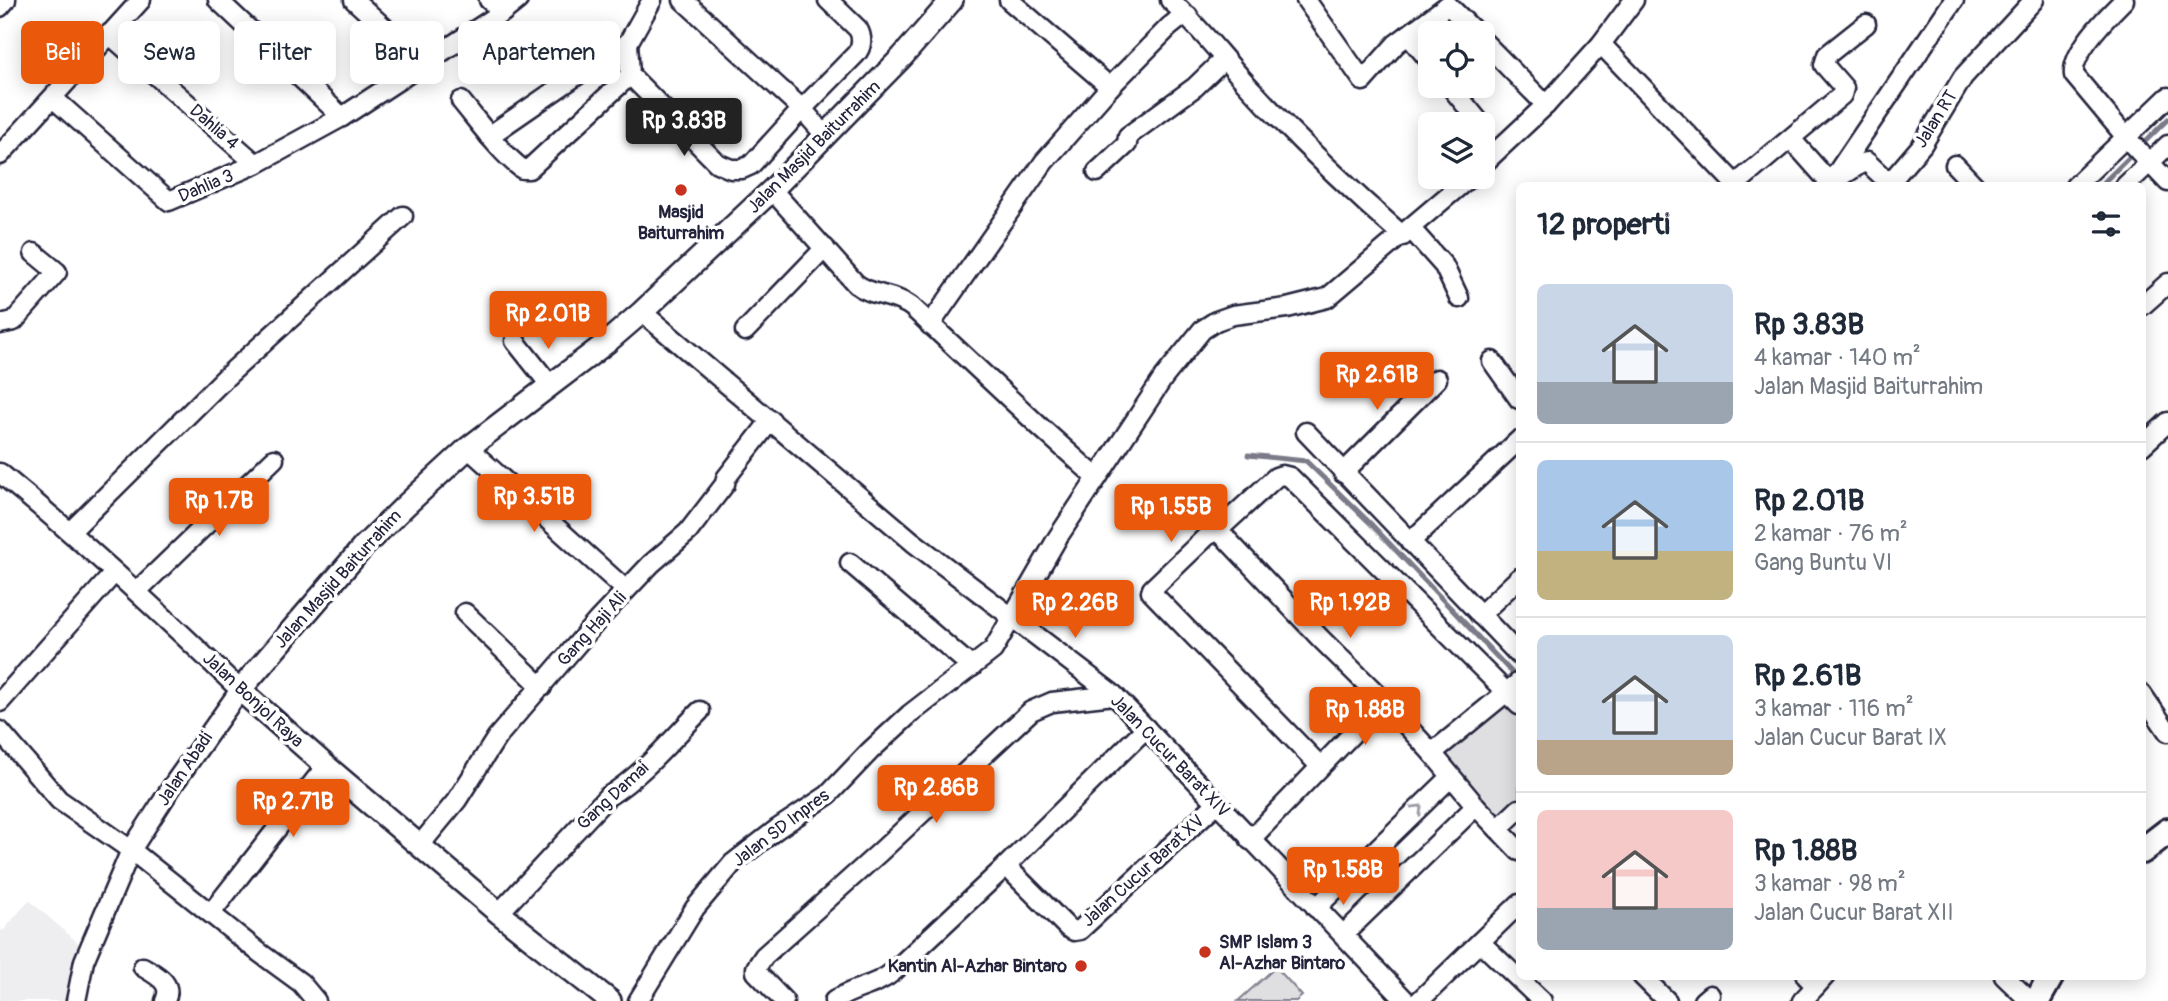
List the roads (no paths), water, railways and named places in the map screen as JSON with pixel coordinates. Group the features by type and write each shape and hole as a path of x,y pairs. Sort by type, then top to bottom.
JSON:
{"main road":[{"path":"2146,848 2168,831"},
{"path":"2037,1001 2049,980"}],"street":[{"path":"0,7 6,0"},
{"path":"2,148 53,98 141,0"},
{"path":"218,0 342,117"},
{"path":"354,0 377,21"},
{"name":"Dahlia 3","path":"444,48 496,6 518,0"},
{"path":"489,136 628,43 652,0"},
{"path":"683,0 802,109 825,135"},
{"path":"628,43 630,75 716,163 726,168 743,169 751,165 861,46 858,29 828,0"},
{"name":"Jalan Masjid Baiturrahim","path":"240,690 364,546 468,448 550,385 602,339 642,312 772,190 902,57 952,0"},
{"path":"1009,0 1110,87"},
{"path":"1170,0 1188,16 1287,128 1368,206 1407,232 1444,265 1459,298"},
{"path":"1306,0 1363,81 1396,44 1418,28"},
{"path":"1495,153 1546,105 1601,44 1634,0"},
{"path":"1830,182 1954,0"},
{"name":"Jalan RT","path":"1832,182 1867,162 1885,179 1892,180 1922,145 1963,77 2034,0"},
{"path":"2124,0 2090,37 2073,71 2078,82 2168,182"},
{"path":"1427,21 1448,5 1464,21"},
{"path":"930,325 1044,162 1110,87 1169,27 1188,16"},
{"path":"1740,182 1842,94 1844,88 1824,65 1824,61 1827,55 1866,24"},
{"name":"Dahlia 4","path":"109,34 256,163"},
{"path":"1408,35 1418,47"},
{"path":"1601,44 1733,182"},
{"path":"1495,53 1546,105"},
{"path":"1097,172 1127,144 1128,136 1195,87 1224,59"},
{"path":"461,101 517,165 522,169 529,169 630,75"},
{"name":"Dahlia 3","path":"53,98 169,201 256,163 342,117 393,84"},
{"path":"2080,182 2128,140 2168,97"},
{"path":"1460,98 1471,112"},
{"path":"1791,139 1827,182"},
{"path":"1495,142 1500,148"},
{"path":"2128,182 2146,160 2168,145"},
{"path":"1955,165 1971,182"},
{"name":"Jalan SD Inpres","path":"638,1001 702,898 733,863 828,794 910,714 987,656 999,642 1048,552 1164,377 1202,330 1233,315 1287,308 1327,298 1456,189"},
{"path":"772,190 860,287 905,302 1097,478"},
{"path":"71,531 226,377 403,216"},
{"path":"745,331 825,248"},
{"path":"0,324 14,321 57,272 34,253"},
{"path":"2146,302 2168,283"},
{"name":"Jalan Cucur Barat XIV","path":"642,312 914,542 1114,695 1406,1001"},
{"path":"515,341 550,385"},
{"path":"1492,361 1516,395"},
{"path":"1343,473 1437,379"},
{"name":"Gang Haji Ali","path":"420,845 457,800 496,737 626,590 688,532 771,420"},
{"path":"2146,442 2168,422"},
{"path":"1306,432 1516,652"},
{"path":"1410,542 1516,443"},
{"path":"468,448 626,590"},
{"path":"137,590 274,458"},
{"name":"Jalan Bonjol Raya","path":"0,472 71,531 114,573 137,590 240,690 326,766 596,997"},
{"path":"1320,766 1152,592 1207,536 1219,530 1276,477 1282,475 1290,477 1514,692 1432,753"},
{"path":"1219,530 1321,639 1384,701 1516,848"},
{"path":"850,563 972,667"},
{"path":"0,702 114,573"},
{"path":"1480,615 1516,581"},
{"path":"465,613 542,687"},
{"name":"Jalan Abadi","path":"76,1001 84,961 131,850 174,782 240,690"},
{"path":"784,1001 756,972 764,956 1031,711 1052,702 1114,695"},
{"path":"2146,700 2168,732"},
{"path":"1250,840 1384,701"},
{"name":"Gang Damai","path":"499,913 607,797 621,788 700,711"},
{"path":"834,1001 859,987 876,984 890,975 1006,866 1146,728"},
{"path":"0,732 59,800 131,850 301,983 316,1001"},
{"path":"211,913 326,766"},
{"path":"1316,908 1451,777"},
{"name":"Jalan Cucur Barat XV","path":"1006,866 1068,928 1076,931 1083,928 1216,804"},
{"path":"1344,934 1476,806"},
{"path":"1498,829 1516,812"},
{"path":"1419,1001 1516,907"},
{"path":"1480,942 1516,976"},
{"path":"143,967 163,980 168,987 165,1001"},
{"path":"1520,980 1542,1001"},
{"path":"1646,980 1667,1001"},
{"path":"1802,1001 1816,980"},
{"path":"2008,980 2030,1001"}],"waterway":[{"path":"2104,182 2168,119"},
{"path":"1248,455 1306,461 1370,523 1516,677"}],"place":[{"name":"Masjid Baiturrahim","path":"681,190"},
{"name":"SMP Islam 3 Al-Azhar Bintaro","path":"1205,952"},
{"name":"Kantin Al-Azhar Bintaro","path":"1081,966"}]}
